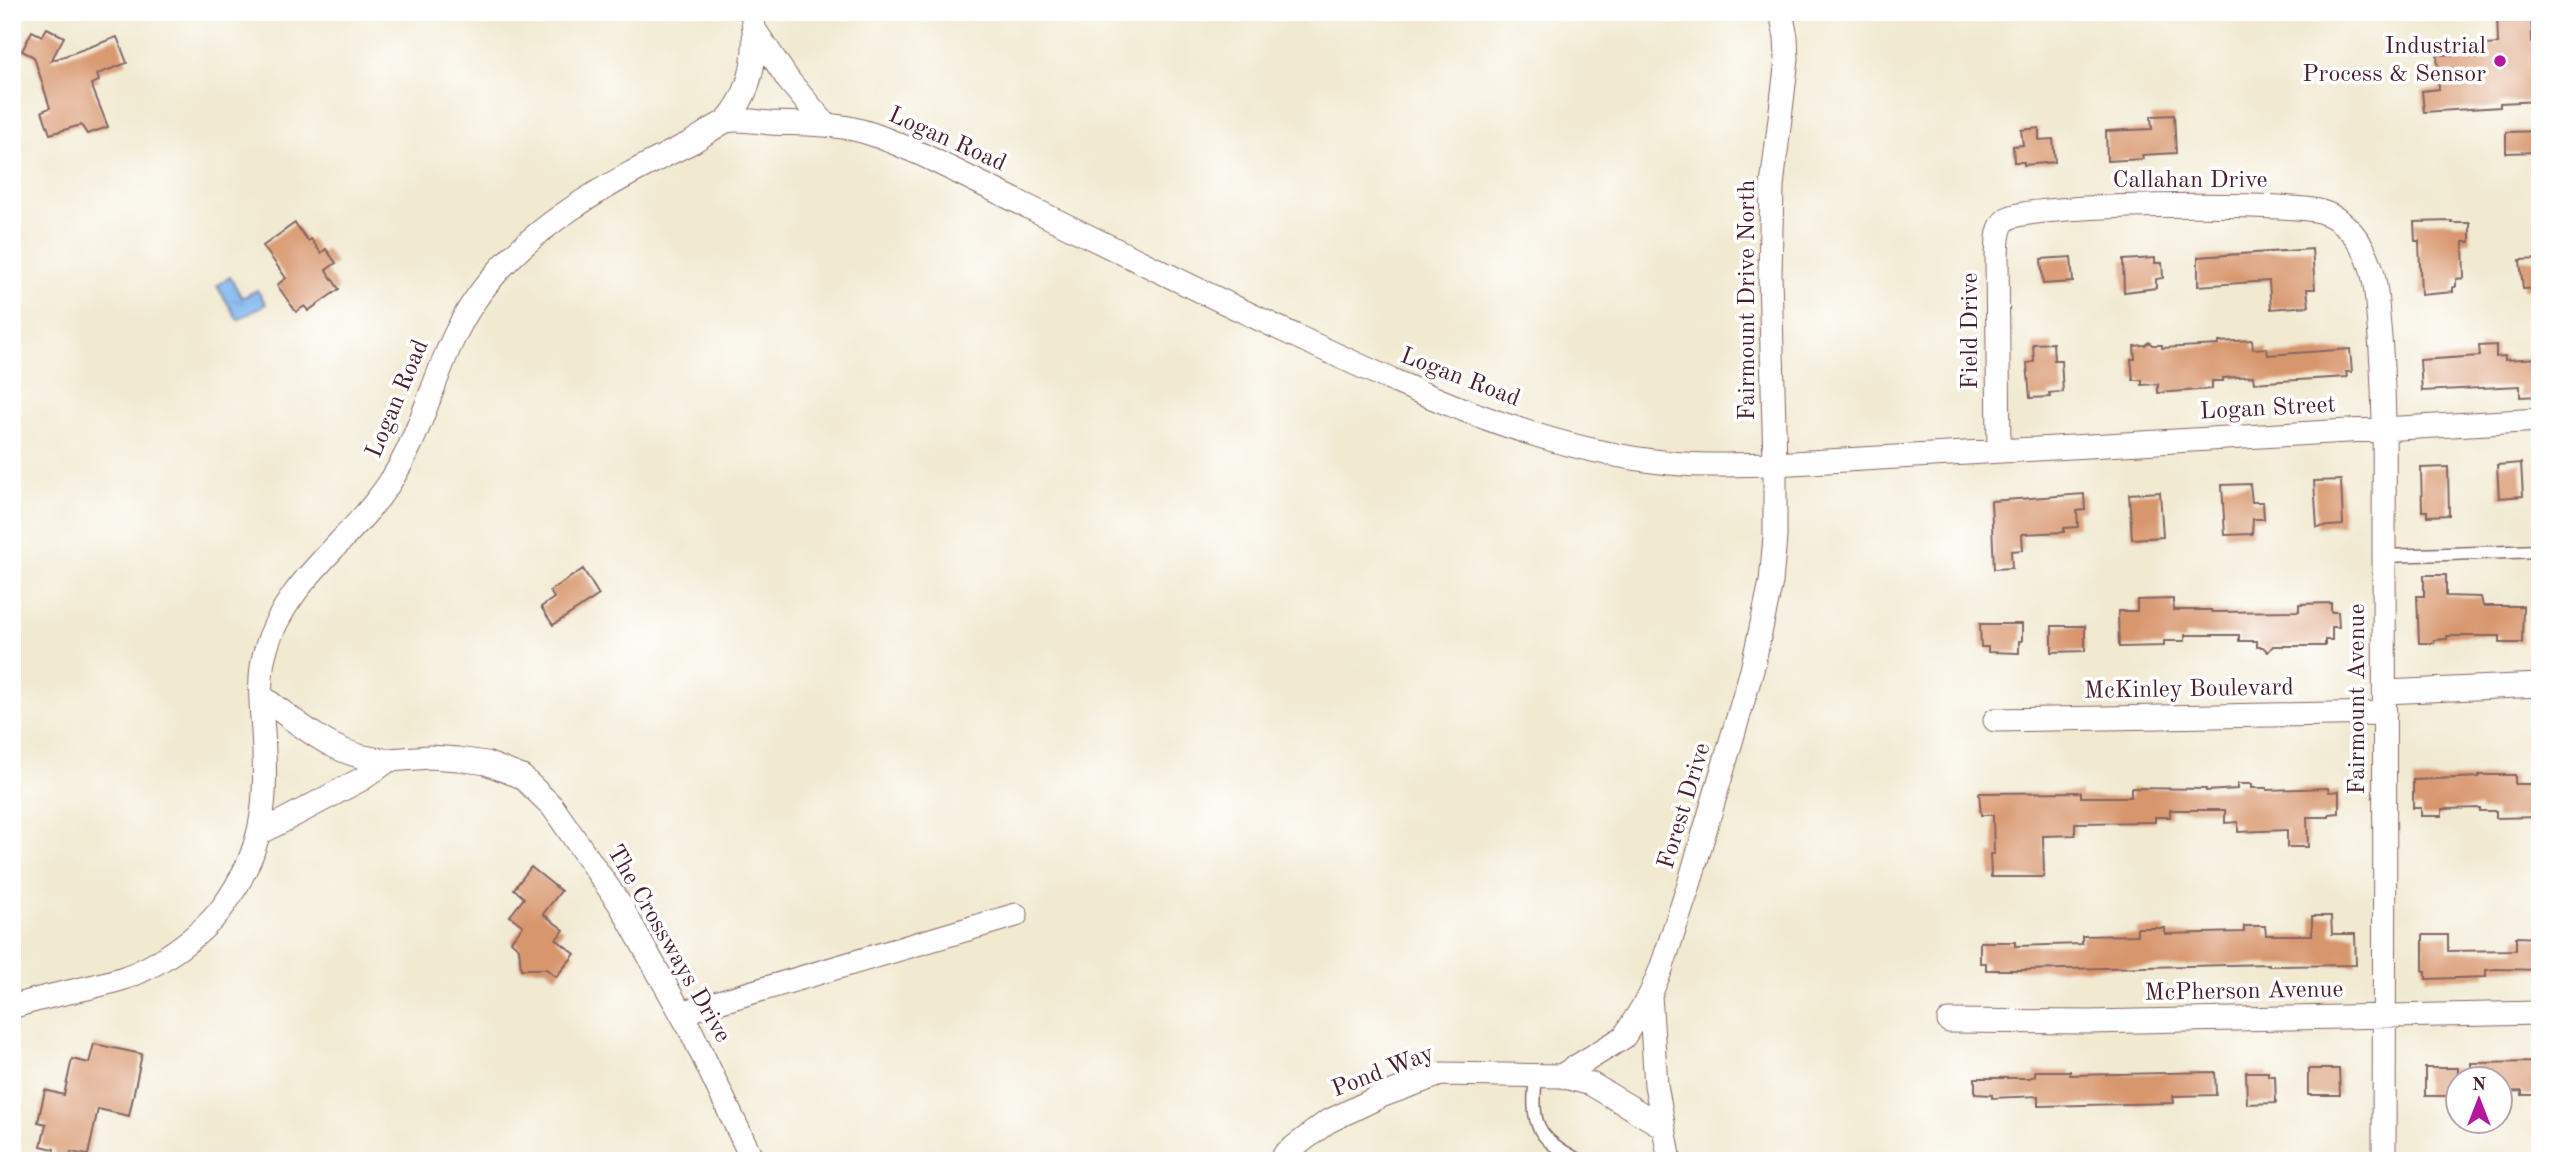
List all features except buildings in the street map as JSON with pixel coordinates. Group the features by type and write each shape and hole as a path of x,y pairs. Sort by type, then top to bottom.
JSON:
{"street":[{"name":"Fairmount Drive North","path":"1775,464 1770,275 1772,187 1787,59 1781,12"},
{"path":"726,121 744,96 754,69 753,20"},
{"path":"753,20 789,81 826,125"},
{"name":"Logan Road","path":"12,1007 39,997 118,980 160,961 199,933 220,911 237,886 260,833 266,782 261,696 264,654 279,617 315,566 387,486 413,437 454,335 473,303 496,273 524,244 580,204 643,166 711,132 726,121 826,125 879,136 923,155 1217,300 1381,376 1464,410 1534,434 1651,461 1718,465 1999,451"},
{"name":"Callahan Drive","path":"2010,216 2034,211 2080,208 2247,205 2299,207 2334,217 2347,227 2358,241"},
{"name":"Field Drive","path":"1999,451 1997,256 2001,226 2010,216"},
{"name":"Fairmount Avenue","path":"2358,241 2371,267 2382,351 2385,702 2384,1161"},
{"name":"Logan Street","path":"1999,451 2540,420"},
{"name":"Forest Drive","path":"1670,1161 1656,1085 1650,995 1688,888 1763,625 1771,582 1775,537 1775,464"},
{"name":"McKinley Boulevard","path":"1995,720 2385,702 2540,685"},
{"name":"The Crossways Drive","path":"261,696 314,736 358,757 389,760 430,757 486,763 511,771 531,784 552,806 616,898 681,1013 753,1161"},
{"path":"260,833 362,779 389,760"},
{"path":"681,1013 1016,915"},
{"path":"1561,1076 1624,1038 1650,995"},
{"name":"McPherson Avenue","path":"1949,1021 2088,1022 2540,1013"},
{"name":"Pond Way","path":"1280,1161 1284,1154 1326,1122 1381,1096 1441,1074 1561,1076 1591,1084 1662,1126"}],"lane":[{"path":"2384,556 2540,551"},
{"path":"1536,1075 1533,1105 1537,1124 1555,1148 1580,1161"}],"water":[{"path":"230,277 242,298 257,290 266,304 238,320 217,286"}],"place":[{"name":"Industrial Process & Sensor","path":"2500,61"}]}
